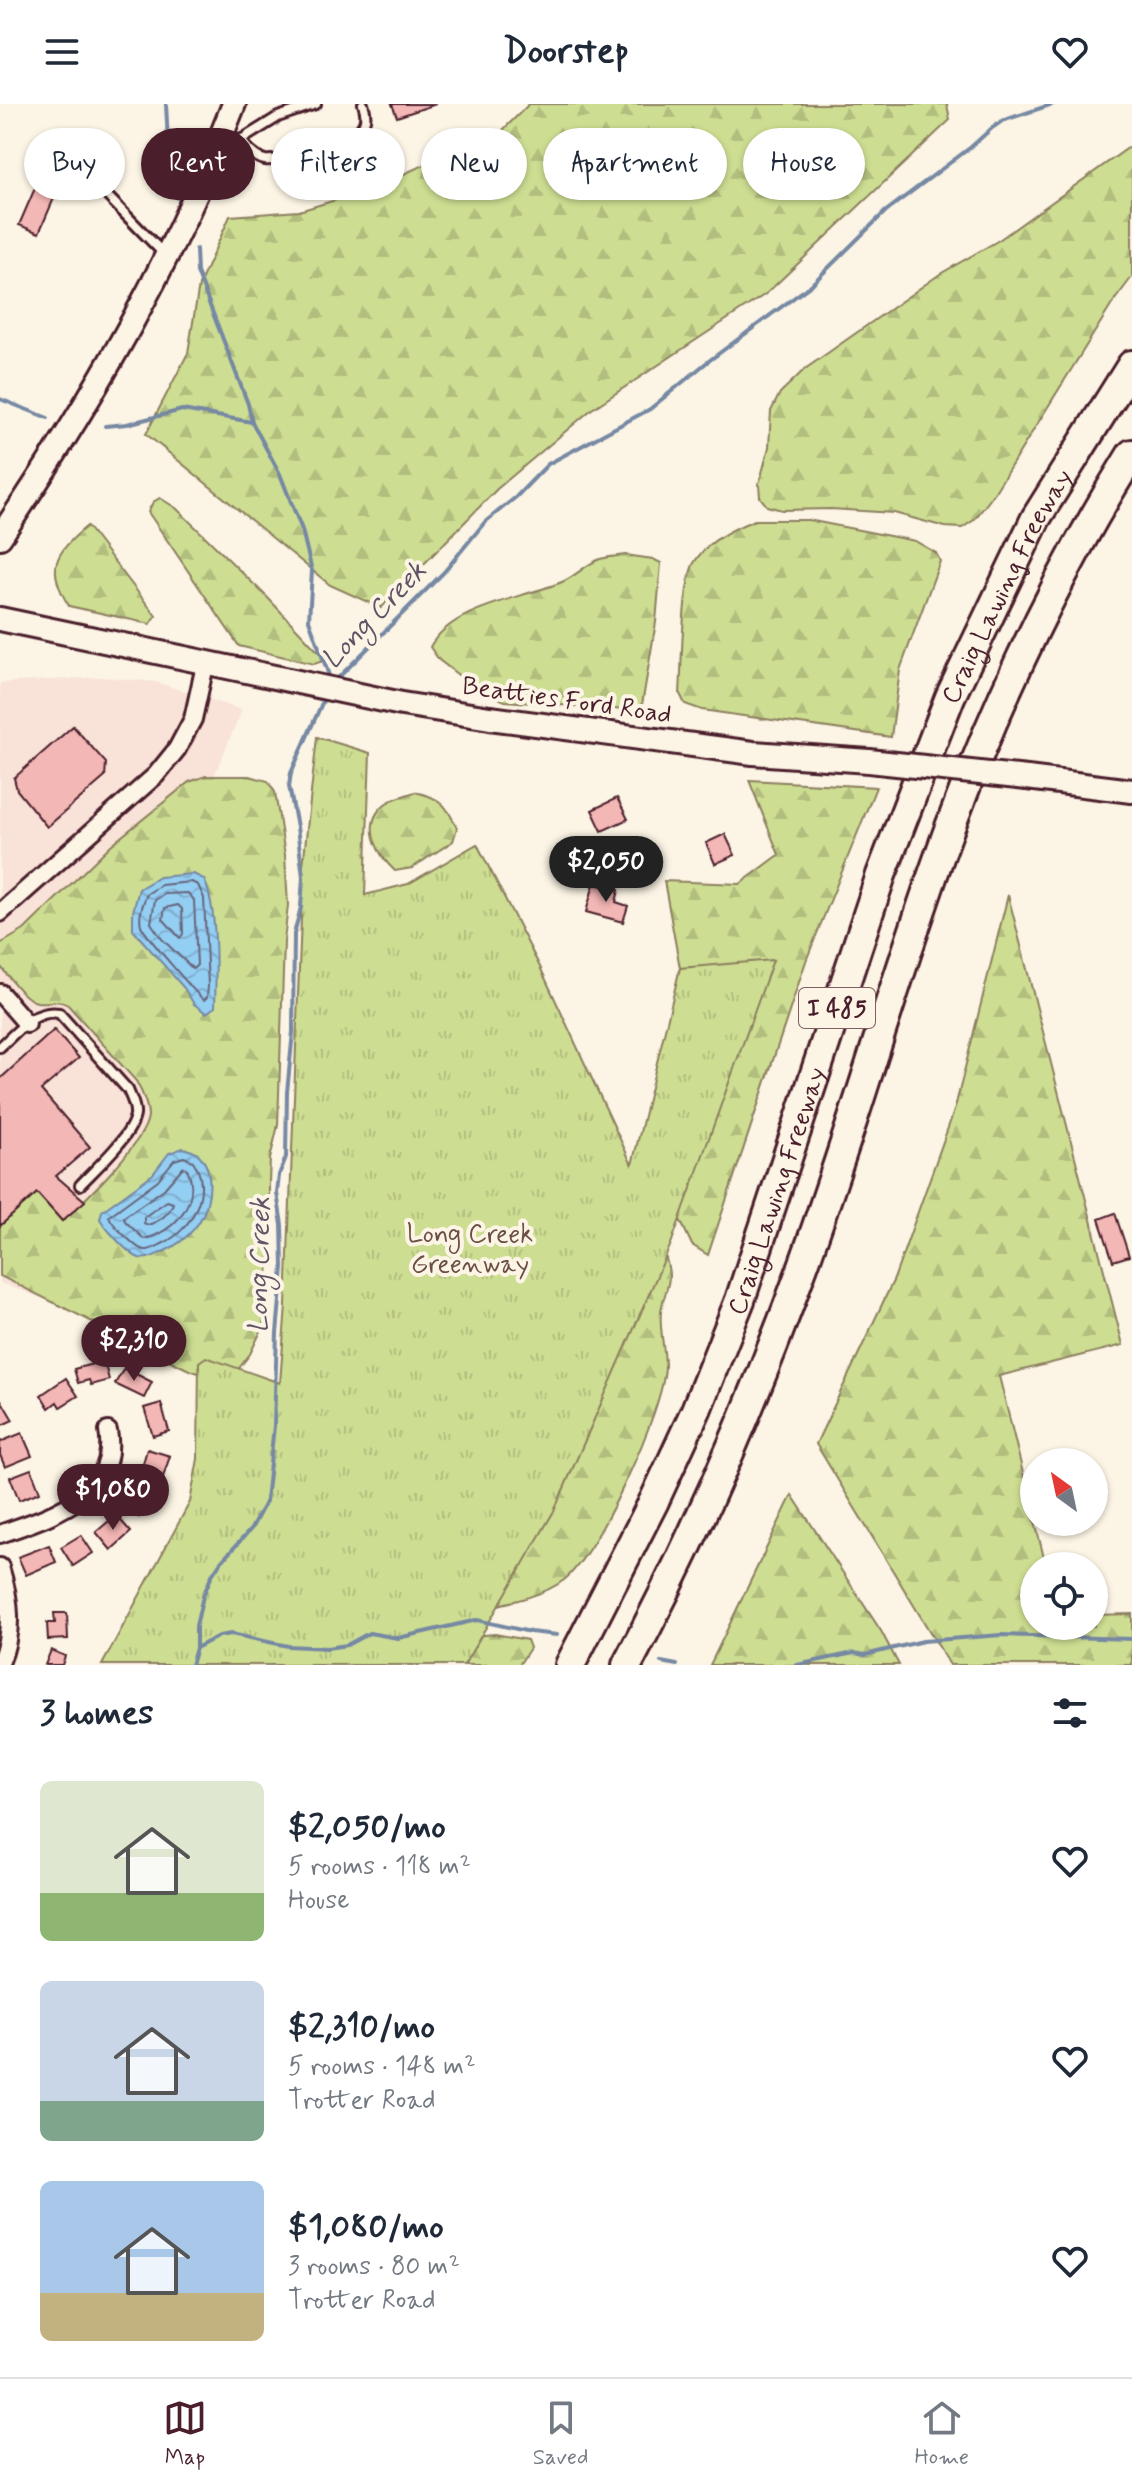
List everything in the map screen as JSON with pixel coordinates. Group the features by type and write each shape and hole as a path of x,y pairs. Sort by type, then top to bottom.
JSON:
{"highway":[{"name":"Craig Lawing Freeway","path":"570,1665 654,1501 696,1410 740,1300 881,875 950,697 1036,518 1132,365"},
{"name":"Craig Lawing Freeway","path":"627,1665 715,1490 760,1384 809,1250 921,910 985,738 1043,611 1132,454"}],"main road":[{"path":"232,128 234,104"},
{"path":"0,537 89,401 198,200"},
{"name":"Beatties Ford Road","path":"0,619 376,698 490,718 753,753 869,761 1132,791"}],"street":[{"path":"0,913 156,775 177,749 193,719 206,661"},
{"path":"0,993 27,1024"},
{"path":"0,1534 58,1513 85,1494 104,1469 109,1452 108,1431"},
{"path":"0,1567 9,1608 8,1637 0,1663"}],"lane":[{"path":"253,128 316,104"},
{"path":"255,156 265,160 336,143 361,128 365,120 363,104"},
{"path":"111,200 167,257"},
{"path":"0,1047 41,1014 59,1013 128,1090 135,1114 129,1130 80,1185"}],"shaded area":[{"path":"101,677 156,682 242,710 215,774 217,812 203,1356 0,1283 0,683"}],"green space":[{"path":"529,104 947,104 950,120 767,293 592,409 497,489 381,608 330,585 146,434 188,353 199,285 230,216 299,211 336,200 405,200 405,173 421,166 421,200 527,200 527,128 505,128"},
{"path":"1132,145 1132,277 974,520 962,528 945,527 894,513 782,510 767,506 760,497 759,484 769,447 771,411 780,393 805,369 940,274 999,240"},
{"path":"160,498 176,508 326,660 314,664 239,646 148,512 153,502"},
{"path":"755,520 808,520 915,541 936,553 940,561 900,670 891,737 702,710 685,704 680,694 683,626 687,589 694,563 713,542"},
{"path":"87,526 156,616 150,624 69,606 57,581 57,562 67,545"},
{"path":"625,555 661,563 656,622 641,711 505,701 471,685 439,660 430,647 440,633 471,613 562,582 600,559"},
{"name":"Long Creek Greenway","path":"317,737 370,753 365,895 408,884 477,844 540,967 632,1165 680,968 773,960 671,1244 554,1511 464,1665 102,1665 190,1502 198,1459 199,1362 206,1357 280,1383 286,1305 303,866"},
{"path":"206,776 249,776 268,781 275,792 285,855 288,905 278,1125 270,1159 269,1264 263,1327 250,1354 233,1376 221,1381 187,1369 0,1276 0,1226 37,1193 62,1221 125,1156 137,1141 148,1116 136,1081 68,1005 37,1002 17,987 0,966 0,944 24,930 111,845 189,782"},
{"path":"749,780 876,787 806,961 708,1255 692,1245 666,1190 646,1207 668,1269 669,1280 661,1319 665,1366 654,1414 627,1479 594,1541 564,1580 536,1595 483,1608 625,1160 633,1166 647,1127 680,968 664,881 740,884 779,855"},
{"path":"415,792 442,803 457,828 453,841 412,868 395,871 375,842 375,817 383,806"},
{"path":"1008,895 1123,1345 999,1376 1020,1461 1020,1536 1039,1536 1043,1552 1020,1552 1020,1640 1108,1640 1108,1615 1132,1614 1132,1665 950,1665 816,1444 894,1279 955,1108"},
{"path":"792,1495 881,1631 899,1665 710,1665"},
{"path":"495,1634 527,1640 530,1648 519,1665 390,1665 462,1637"}],"water":[{"path":"193,874 204,879 214,924 215,1007 206,1013 194,1004 184,988 133,930 133,912 139,889 159,877"},
{"path":"183,1148 198,1154 208,1173 209,1194 199,1223 167,1250 152,1257 134,1256 107,1229 100,1219 102,1211 153,1174 169,1153"}],"building":[{"path":"392,104 436,104 397,117"},
{"path":"30,200 53,200 39,233 19,225"},
{"path":"73,726 106,763 105,777 47,827 17,790 14,778"},
{"path":"617,798 628,819 602,831 592,810"},
{"path":"725,834 735,855 715,864 706,843"},
{"path":"594,884 619,890 616,902 628,906 623,922 586,912"},
{"path":"54,1030 79,1058 41,1090 90,1147 56,1176 85,1201 62,1221 37,1193 0,1226 0,1079"},
{"path":"1115,1213 1129,1256 1113,1261 1099,1219"},
{"path":"104,1361 109,1380 91,1385 89,1380 78,1383 74,1369"},
{"path":"124,1368 152,1382 144,1398 115,1384"},
{"path":"66,1378 78,1396 60,1407 57,1402 49,1408 41,1395"},
{"path":"0,1398 13,1420 0,1426"},
{"path":"161,1403 169,1431 153,1436 144,1408"},
{"path":"22,1433 32,1456 5,1467 0,1455 0,1442"},
{"path":"147,1449 170,1456 163,1477 141,1471"},
{"path":"31,1469 40,1492 19,1500 10,1477"},
{"path":"138,1484 154,1495 139,1517 123,1506"},
{"path":"116,1515 131,1532 111,1550 96,1532"},
{"path":"81,1535 93,1553 73,1566 61,1547"},
{"path":"49,1545 56,1562 26,1575 18,1557"},
{"path":"54,1613 67,1613 68,1639 48,1640 47,1623 55,1623"},
{"path":"51,1650 65,1656 62,1665 45,1665"}],"waterway":[{"path":"166,104 167,128"},
{"name":"Long Creek","path":"333,683 444,572 485,522 516,497 548,464 650,409 811,285 886,211 992,128 1002,121 1053,104"},
{"path":"196,249 197,272 248,404 252,422 280,474 302,530 312,571 309,620 331,681"},
{"path":"0,399 48,418"},
{"path":"105,426 127,424 182,410 252,422"},
{"name":"Long Creek","path":"191,1665 196,1648 196,1626 212,1575 251,1529 266,1501 274,1426 283,1267 277,1193 279,1175 286,1157 287,1092 293,1032 294,934 301,907 303,877 289,786 291,773 326,694"},
{"path":"196,1648 219,1636 231,1634 288,1646 327,1648 347,1645 369,1633 398,1638 477,1620 557,1635"},
{"path":"797,1665 854,1653 865,1655 923,1641 1001,1635 1132,1639"},
{"path":"661,1662 677,1665"}]}
